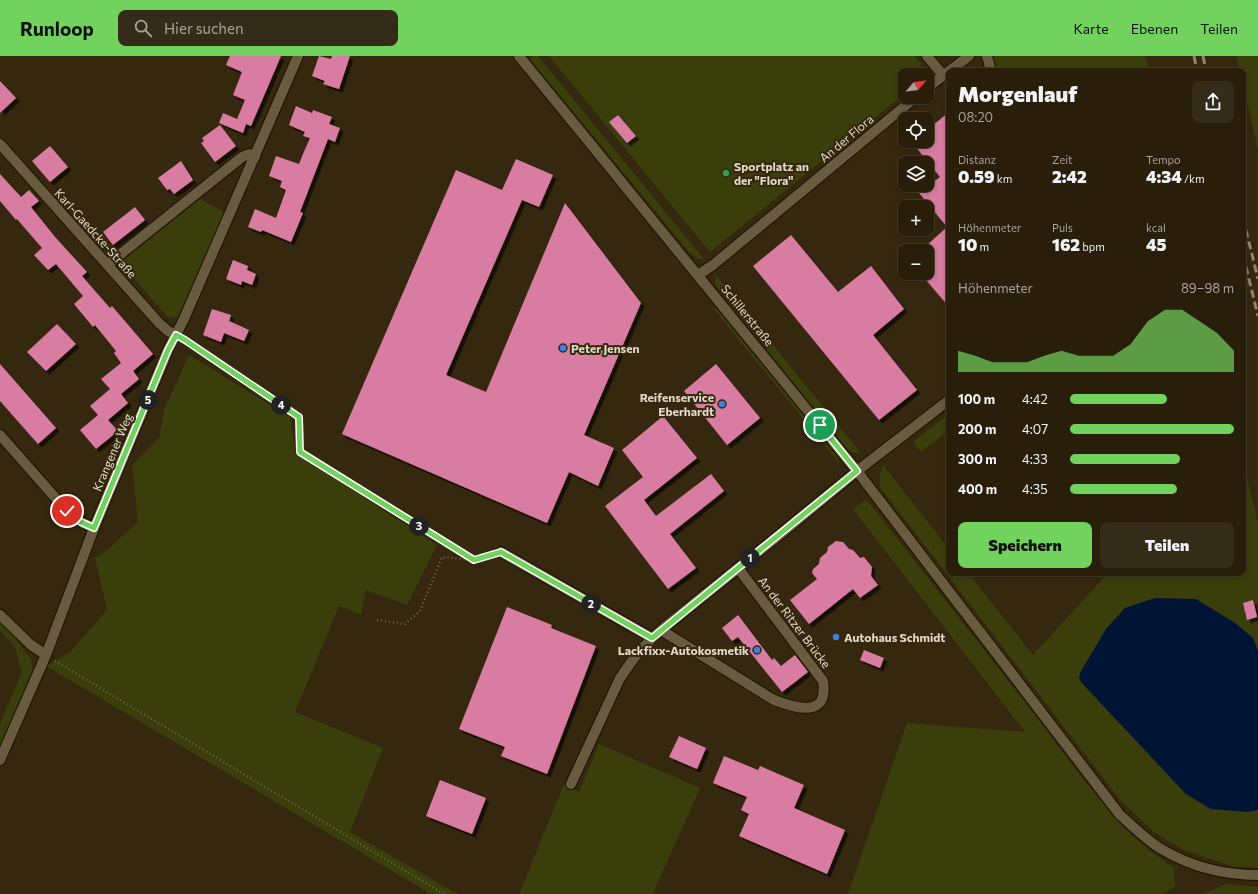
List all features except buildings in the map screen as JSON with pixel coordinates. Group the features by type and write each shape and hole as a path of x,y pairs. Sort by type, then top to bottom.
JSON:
{"street":[{"name":"Krangener Weg","path":"0,760 46,655 94,528 168,350 255,157 298,56"},
{"name":"Schillerstraße","path":"519,56 857,471 1120,815 1141,834 1163,850 1199,866 1226,873 1258,875"},
{"path":"926,56 943,75"},
{"path":"953,68 969,56"},
{"path":"987,56 990,68"},
{"path":"934,82 946,73"},
{"name":"An der Flora","path":"698,275 725,255 908,104"},
{"name":"Karl-Gaedcke-Straße","path":"0,144 159,324 176,335"},
{"path":"107,265 242,157 249,154 255,157"},
{"path":"571,784 620,678 639,651 661,630 857,471 946,402"},
{"path":"0,436 67,511 81,522 94,528"},
{"path":"501,552 652,638"},
{"name":"An der Ritzer Brücke","path":"661,630 774,700 794,708 809,709 817,705 823,698 825,690 824,681 738,568"},
{"path":"0,615 31,645 46,655"}],"path":[{"path":"176,335 299,417 300,452 474,560"},
{"path":"377,620 405,624 420,611 442,556 474,560 501,552"},
{"path":"46,655 444,894"}],"green space":[{"path":"533,56 538,56 704,259 698,259 689,252 530,59"},
{"name":"Sportplatz an der \"Flora\"","path":"549,56 914,56 921,63 921,68 898,68 898,99 710,252"},
{"path":"992,56 1145,56 1148,68 996,68"},
{"path":"1236,56 1258,56 1258,149 1246,97 1246,68 1239,68"},
{"path":"200,199 224,212 179,316 169,318 120,263"},
{"path":"716,275 861,453 855,453 848,450 718,289 715,281"},
{"path":"713,308 716,308 838,458 840,464"},
{"path":"189,355 290,417 295,453 437,545 407,605 366,590 361,615 339,606 295,712 383,748 350,832 458,894 431,894 46,666 70,652 107,610 95,558 107,550 138,522 132,465 159,438 164,410"},
{"path":"946,416 946,432 921,452 913,442"},
{"path":"883,465 946,545 946,573 880,487 880,475"},
{"path":"1246,473 1258,523 1258,651 1253,638 1235,623 1196,599 1081,682 1186,794 1247,812 1258,810 1258,868 1231,866 1184,850 1155,833 1121,801 948,576 970,576 1033,655 1105,576 1246,576"},
{"path":"866,499 1028,706 1082,778 1122,826 1150,851 1174,868 1175,886 1164,894 848,894 907,723 1025,732 853,509"},
{"path":"0,623 16,639 31,659 33,671 0,748 0,724 22,672 14,645 0,631"},
{"path":"599,744 700,788 653,893 655,894 519,894 564,784 579,792"},
{"path":"1225,884 1258,887 1258,894 1203,894"}],"water":[{"path":"1155,598 1196,599 1235,623 1253,638 1258,651 1258,810 1247,812 1211,809 1186,794 1081,682 1079,678 1080,673 1106,629 1125,608"}],"railway":[{"path":"1194,56 1196,68"},
{"path":"1203,56 1205,68"},
{"path":"1246,230 1258,279"},
{"path":"1246,267 1258,316"}],"place":[{"name":"Sportplatz an der \"Flora\"","path":"726,173"},
{"name":"Peter Jensen","path":"563,348"},
{"name":"Reifenservice Eberhardt","path":"722,404"},
{"name":"Autohaus Schmidt","path":"836,637"},
{"name":"Lackfixx-Autokosmetik","path":"757,650"}],"route":[{"path":"67,511 81,522 94,528 168,350 176,335 299,417 300,452 474,560 501,552 652,638 857,471 820,425"}]}
